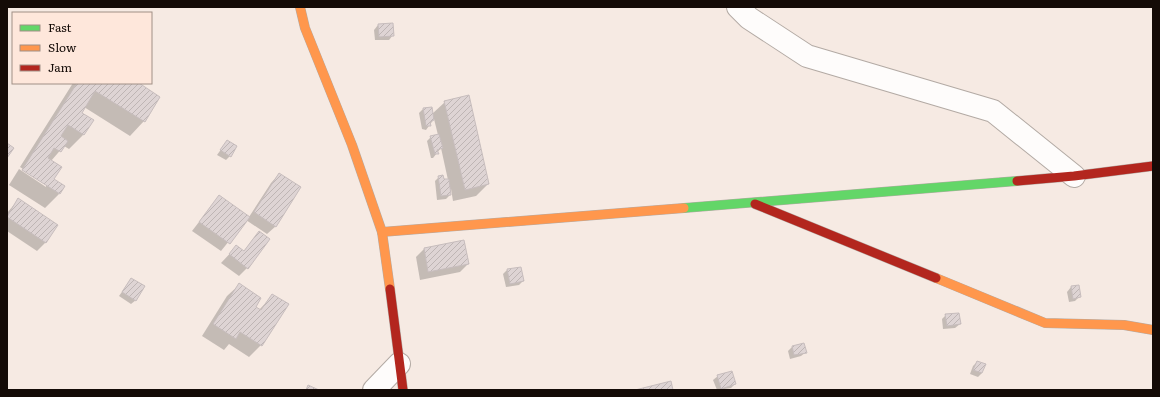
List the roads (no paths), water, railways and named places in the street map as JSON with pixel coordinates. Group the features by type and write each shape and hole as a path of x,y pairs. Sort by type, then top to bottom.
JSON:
{"street":[{"path":"300,7 305,28 352,145 382,232 403,390"},
{"path":"738,7 749,18 807,56 993,111 1074,176"},
{"path":"382,232 1074,176 1153,166"},
{"path":"750,202 1045,323 1124,325 1153,330"},
{"path":"374,390 399,364"}]}
